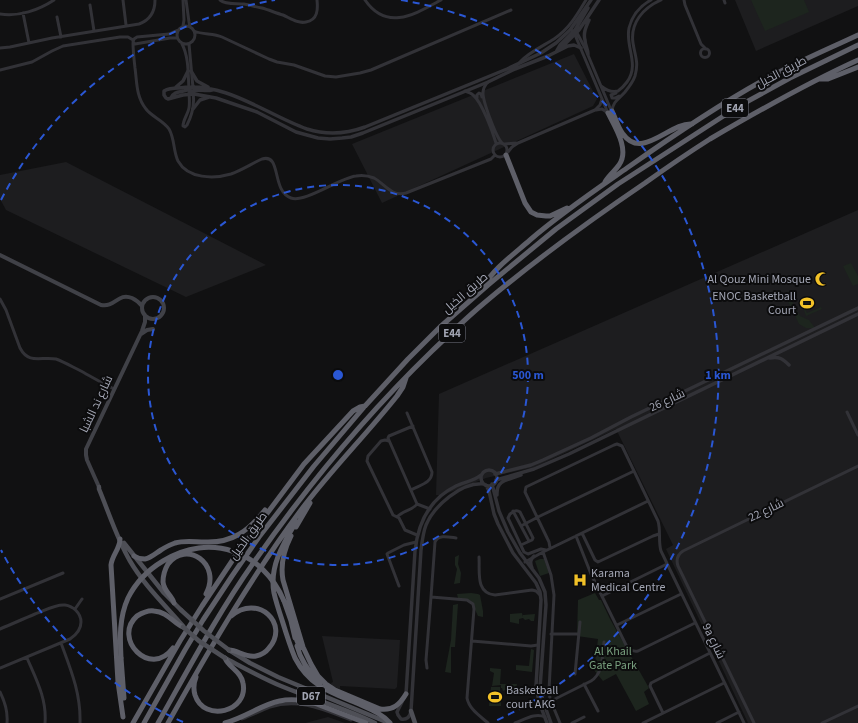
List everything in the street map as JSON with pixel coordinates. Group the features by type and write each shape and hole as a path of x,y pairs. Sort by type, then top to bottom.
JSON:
{"highway":[{"path":"482,291 488,279 543,229 575,204 692,124 747,90 803,60 858,35"},
{"name":"طريق الخيل","path":"144,723 185,650 244,557 314,466 365,406 440,327 556,229 624,179 739,106 790,78 858,45"},
{"name":"طريق الخيل","path":"158,723 215,622 253,563 288,515 335,455 369,416 406,377 482,305 576,231 709,140 770,105 858,60"},
{"path":"819,79 828,79 858,67"},
{"path":"610,112 623,134 629,140 637,143 648,142 681,125 692,124"},
{"path":"604,184 621,162 624,151 610,112"},
{"path":"506,153 525,203 531,212 538,215 550,216 575,204"},
{"path":"168,723 202,661 254,576 302,508 397,396 403,387 406,377"},
{"path":"133,723 180,640 239,550 310,456 353,411 365,406"},
{"path":"134,556 141,559 146,559 177,543 186,541 216,542 241,534 252,525 287,481 294,477"},
{"path":"316,492 285,548 282,559 282,570 284,584 303,647 310,664 318,676"},
{"path":"302,508 300,516 278,555 274,568 273,589 295,658 310,679 324,689 373,710 386,718 390,723"},
{"path":"120,539 111,565 123,720"},
{"path":"121,684 121,620 131,593 141,579 152,568 166,559 193,548 212,547 225,549 240,554 257,564 267,573 279,589 295,636 308,666 326,684 335,690 384,710 394,708 400,703 406,694"},
{"path":"174,604 174,601 164,587 164,572 170,562 175,558 190,555 202,560 207,566 210,574 210,587 202,600 202,606"},
{"path":"227,620 238,611 252,607 257,608 266,612 270,616 274,623 275,630 275,638 264,653 256,656 248,656 233,650 229,650"},
{"path":"180,640 166,656 160,659 152,660 139,655 132,647 129,631 135,618 149,611 172,616 179,625 184,627"},
{"path":"295,636 297,648 302,660 324,689"},
{"path":"202,661 202,666 194,684 195,693 201,704 218,712 232,708 239,701 243,692 244,684 242,677 228,664 226,658"},
{"path":"228,722 271,702 292,699 314,703 366,723"}],"main road":[{"path":"0,256 103,306 109,306 125,296 131,297 142,306"},
{"path":"99,304 109,304 118,297 125,295 145,300 152,297 157,297 164,304 164,311 157,318 152,319 145,316 142,311 142,306 145,300"},
{"name":"شارع ند الشبا","path":"99,487 87,460 86,451 141,332 145,322 145,316"},
{"name":"شارع ند الشبا","path":"141,332 152,319"},
{"path":"141,332 153,329"},
{"path":"99,487 127,556 146,584 172,616"},
{"path":"99,487 119,534 134,556"},
{"name":"D67","path":"134,556 174,604 204,631 229,650 250,663 287,681 390,723"},
{"name":"D67","path":"184,627 199,641 246,670 376,723"},
{"path":"411,711 415,723"}],"street":[{"path":"0,14 12,15 23,13 42,7 54,0"},
{"path":"123,0 126,26"},
{"path":"0,48 139,24 148,19 154,11 155,0"},
{"path":"133,41 137,37 169,34 183,26 184,20 182,0"},
{"path":"186,0 190,27 194,31 222,37 277,62 294,65 325,76 336,77 371,70 510,10"},
{"path":"220,0 276,12 303,23 316,16 318,8 317,0"},
{"path":"365,0 369,6 388,17 404,18 441,0"},
{"path":"556,52 591,13 599,0"},
{"path":"624,94 614,99 611,96 612,94 621,90 630,77 632,56 628,38 630,24 639,9 651,0"},
{"path":"610,112 615,102 624,94 632,82 636,69 633,32 636,22 644,10 661,0"},
{"path":"680,0 685,5"},
{"path":"684,0 701,44 702,57 708,57 709,52 701,44"},
{"path":"581,48 570,46 465,92 363,133 351,137 335,139 318,138 302,134 248,109 191,90 174,88 166,90 164,92 164,96 166,98 171,98 191,90 201,87 229,94 307,129 326,133 341,133 361,129 519,63 546,50 574,32 586,11 588,1"},
{"path":"519,63 525,57 554,39 565,30 588,1"},
{"path":"90,5 94,31"},
{"path":"23,13 29,43"},
{"path":"588,54 584,33 591,17 591,13"},
{"path":"57,17 61,37"},
{"path":"183,26 190,27"},
{"path":"178,30 176,34 177,38 185,50 189,71 197,81 212,89"},
{"path":"556,52 560,45 573,32 572,30 574,32"},
{"path":"194,31 195,38"},
{"path":"574,32 602,99 610,112"},
{"path":"574,32 588,54 610,112"},
{"path":"182,44 189,44 195,38 204,34"},
{"path":"0,70 32,62 63,46 120,36 128,37 135,44 177,38"},
{"path":"133,41 140,99 148,111 169,129 174,140 176,156 180,164 187,171 195,175 213,177 234,173 266,158 274,163 278,184 281,190 286,196 292,198 302,198 346,178 361,175 375,179 392,192 400,194 406,193 491,159 495,156"},
{"path":"189,44 189,71 194,101 193,109 186,127 183,124 189,108 191,90"},
{"path":"701,51 706,49"},
{"path":"174,88 183,81 189,71"},
{"path":"486,108 483,92 484,87 488,82"},
{"path":"601,86 606,90 613,92 624,86"},
{"path":"465,92 474,95 492,130 496,144 493,148 495,156"},
{"path":"482,109 476,96 478,93 481,94 498,138 507,147 506,153"},
{"path":"193,109 200,100 211,96"},
{"path":"495,156 501,158 518,143 594,110 600,105 602,99"},
{"path":"594,110 610,112"},
{"path":"496,144 518,143"},
{"path":"0,299 6,310 20,348 27,356 34,359 46,358 57,360 68,364 114,389"},
{"name":"شارع 26","path":"495,474 531,465 567,449 858,308"},
{"name":"شارع 26","path":"496,480 529,471 568,454 858,314"},
{"path":"783,350 786,343"},
{"path":"763,360 778,357 789,365"},
{"path":"847,412 858,434"},
{"path":"407,413 432,473 429,481 411,490"},
{"path":"413,426 389,436 388,441 417,504 430,509"},
{"path":"388,441 382,441 368,456 367,460 393,515 399,519 405,530 418,535"},
{"path":"560,723 551,701 548,688 554,601 546,550 549,542 525,492 525,489 527,486 545,477 616,444 623,447 658,521 660,547 667,564 744,723"},
{"path":"567,449 566,453 568,454"},
{"name":"شارع 22","path":"677,558 682,551 858,466"},
{"path":"489,470 495,474 496,480 490,485 477,484 464,488 446,498 431,516 424,531 421,550 411,711 409,717 402,719 398,715 398,710 405,699 406,694 415,549 422,520 440,497 446,492 456,486 476,478 484,471 489,470"},
{"path":"497,500 496,489 500,483 529,471"},
{"path":"521,526 634,471"},
{"path":"481,475 481,479 489,491 496,520 518,560 536,583 540,595 536,686 537,694 548,723"},
{"path":"492,484 505,527 521,556 541,581 545,595 546,605 541,691 551,723"},
{"path":"518,560 526,562 546,550 648,501"},
{"path":"397,517 417,504"},
{"path":"522,545 529,542 533,538 519,511 517,510 509,514 508,518 524,552 529,554 541,549 546,550"},
{"path":"514,512 529,542"},
{"path":"582,533 594,559 598,562 659,534"},
{"path":"576,536 591,574 628,648 636,651 695,623"},
{"path":"427,668 426,660 432,597 435,540 439,537 456,538"},
{"path":"399,586 387,554 404,545 416,542"},
{"path":"409,544 415,549"},
{"path":"521,556 527,558 534,556"},
{"path":"532,569 530,562 534,556"},
{"path":"479,557 480,584 486,593 496,595 532,590 538,592 540,595"},
{"name":"9a شارع","path":"677,558 678,566 754,723"},
{"path":"602,596 667,564"},
{"path":"0,599 63,573"},
{"path":"532,590 536,588 536,583"},
{"path":"616,625 681,594"},
{"path":"432,597 467,600 471,602 474,609 467,700 470,707 488,723"},
{"path":"75,609 82,599"},
{"path":"687,606 696,603"},
{"path":"0,629 56,606 65,605 75,609 81,620 80,628 73,637 27,658 0,668"},
{"path":"575,674 580,622"},
{"path":"552,634 578,634"},
{"path":"472,641 538,647 541,649 542,659"},
{"path":"551,701 593,680 599,673 604,642"},
{"path":"61,643 80,702 80,723"},
{"path":"663,713 650,685 651,682 710,653"},
{"path":"27,658 42,695 45,706 45,723"},
{"path":"643,723 724,683"},
{"path":"584,684 598,711"},
{"path":"0,692 6,705 7,723"},
{"path":"228,722 238,721 278,705 302,704 319,708 359,723"},
{"path":"536,715 541,706"},
{"path":"822,723 858,706"},
{"path":"717,723 738,712"},
{"path":"515,723 536,715 541,715 546,718"},
{"path":"572,723 584,717"}],"shaded area":[{"path":"735,0 858,0 858,6 756,51"},
{"path":"574,54 597,99 593,106 382,203 352,144"},
{"path":"66,162 266,265 186,297 6,210 0,199 0,175"},
{"path":"858,210 858,723 748,723 666,549 673,545 616,429 535,467 486,478 443,495 436,495 439,394"},
{"path":"322,636 400,640 397,687 395,689 340,686 340,689 332,686 331,683 333,682"},
{"path":"328,717 345,723 305,723 309,722"}],"green space":[{"path":"751,0 804,0 809,12 765,31"},
{"path":"851,263 858,276 858,284 853,286 843,266"},
{"path":"793,290 791,299 800,316 809,320 815,328 806,328 799,324 784,293"},
{"name":"ENOC Basketball Court","path":"812,297 815,304 805,309 807,313 821,307 822,309 806,316 799,302"},
{"path":"459,555 458,564 461,573 460,583 454,584 457,569 455,565 455,557"},
{"path":"544,559 549,573 540,576 535,561"},
{"path":"471,593 480,595 483,617 478,616 471,601 458,598 457,594"},
{"name":"Al Khail Gate Park","path":"595,593 599,600 601,600 649,688 644,692 649,704 636,711 616,674 603,681 594,670 598,639 577,636 578,600"},
{"path":"458,604 455,647 451,647 451,673 445,672 451,640 453,605"},
{"path":"522,613 523,617 523,615 535,614 534,621 529,619 525,620 523,618 519,619 519,624 510,622 510,614"},
{"path":"531,649 534,650 532,672 516,670 516,665 529,666"},
{"path":"490,668 501,669 500,684 517,684 515,690 508,689 503,691 501,685 492,686 494,673 490,671"},
{"name":"Basketball court AKG","path":"491,687 500,687 501,706 489,706"}],"place":[{"name":"Al Qouz Mini Mosque","path":"822,279"},
{"name":"ENOC Basketball Court","path":"807,303"},
{"name":"Karama Medical Centre","path":"580,580"},
{"name":"Basketball court AKG","path":"495,697"}]}
